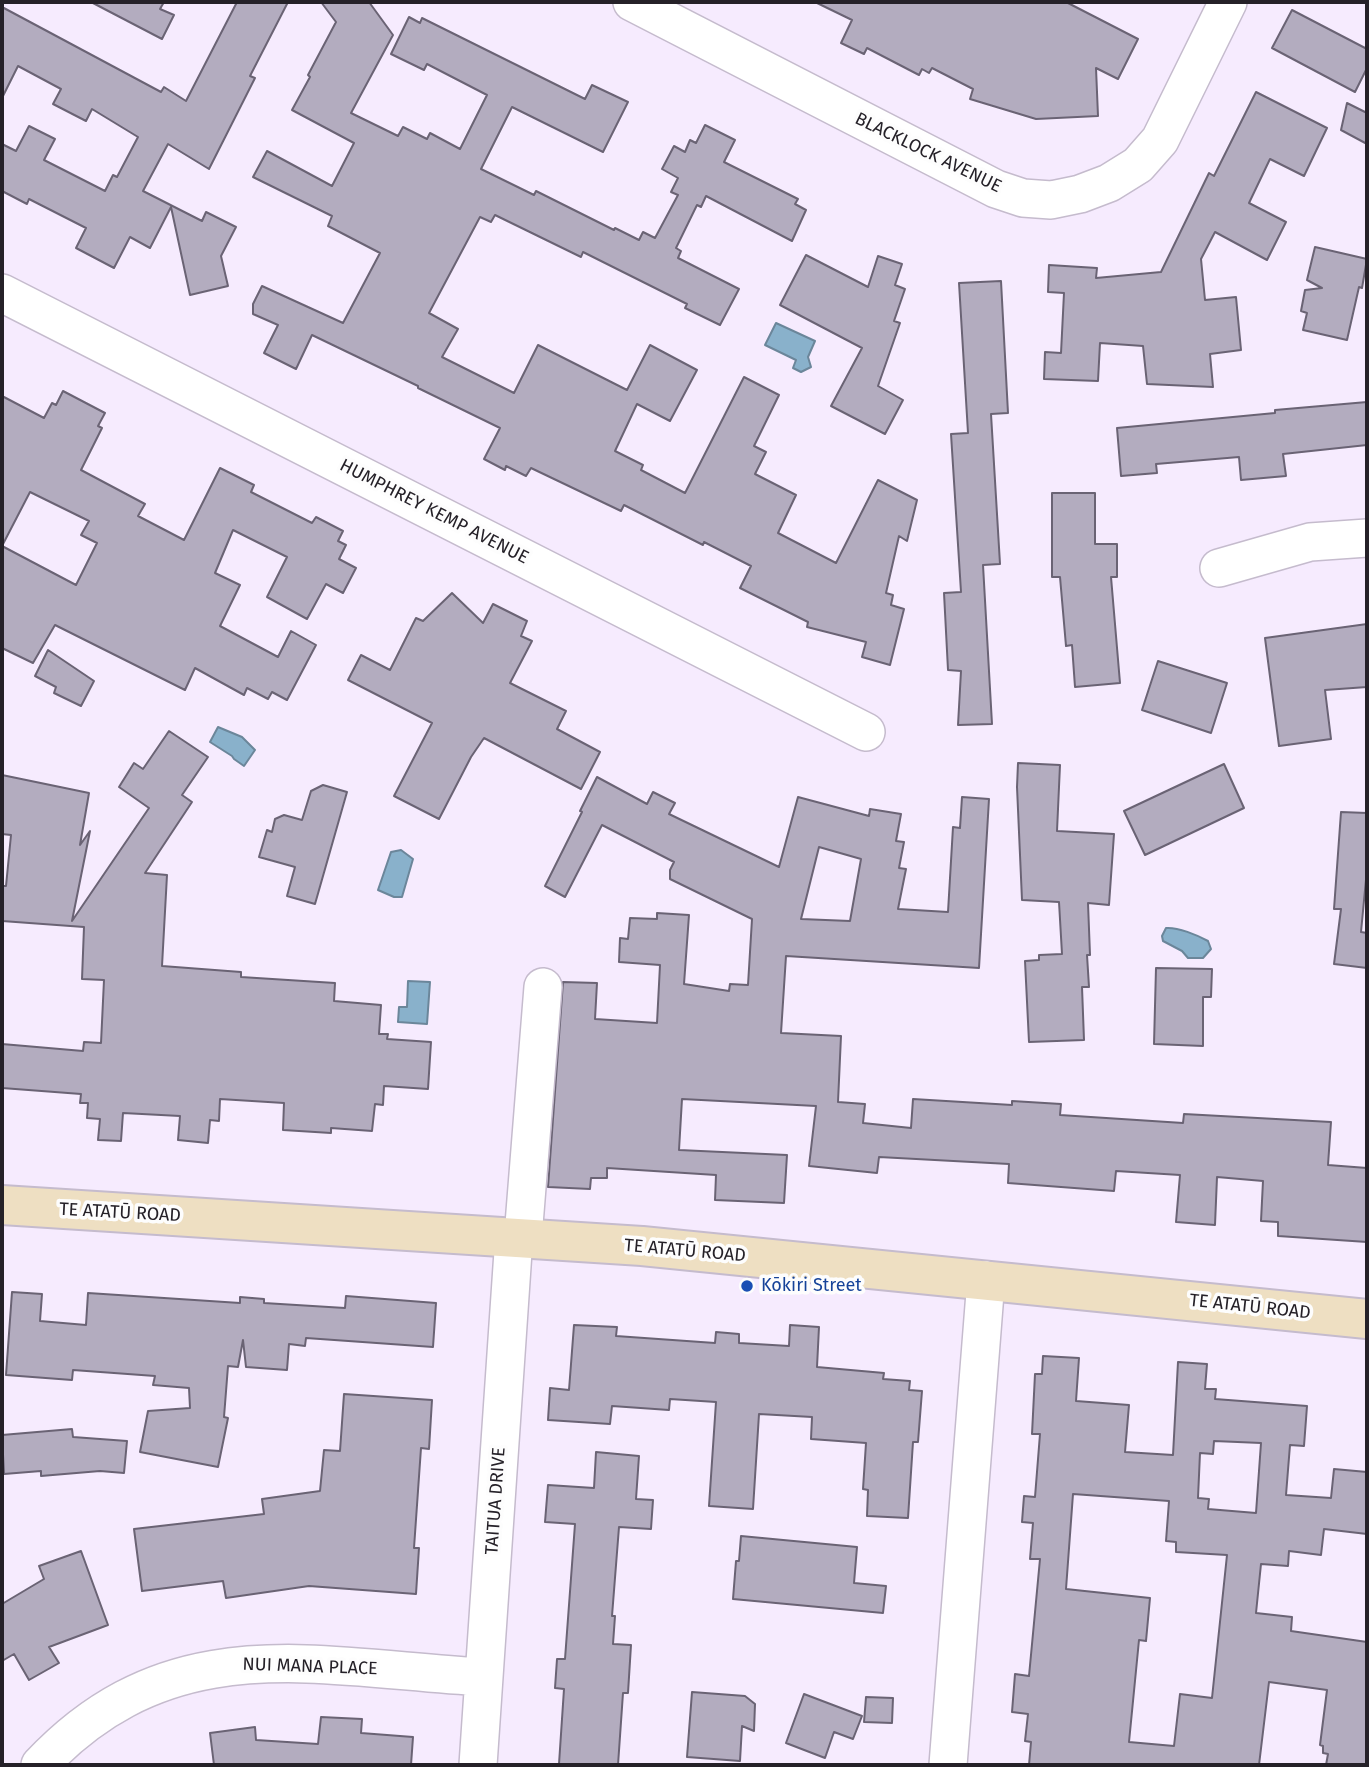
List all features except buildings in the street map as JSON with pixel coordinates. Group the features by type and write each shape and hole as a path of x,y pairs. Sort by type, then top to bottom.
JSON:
{"main road":[{"name":"TE ATATŪ ROAD","path":"2,1206 642,1246 1367,1319"}],"street":[{"name":"BLACKLOCK AVENUE","path":"632,2 996,189 1023,198 1051,200 1080,194 1110,183 1138,165 1160,140 1228,2"},
{"name":"HUMPHREY KEMP AVENUE","path":"2,293 866,732"},
{"path":"1219,568 1310,542 1367,538"},
{"name":"TAITUA DRIVE","path":"478,1765 519,1237 543,986"},
{"path":"948,1765 986,1280"},
{"name":"NUI MANA PLACE","path":"40,1765 99,1713 137,1691 219,1667 261,1663 314,1664 483,1677"}],"water":[{"path":"776,323 815,341 808,357 811,367 801,372 793,368 796,360 765,345"},
{"path":"218,727 242,737 255,750 244,766 210,742"},
{"path":"401,850 413,859 402,897 394,897 378,890 391,852"},
{"path":"1166,928 1198,936 1208,941 1211,949 1203,958 1188,958 1182,951 1163,941"},
{"path":"408,981 430,982 427,1024 398,1022 399,1007 407,1007"}],"place":[{"name":"Kōkiri Street","path":"747,1286"}]}
